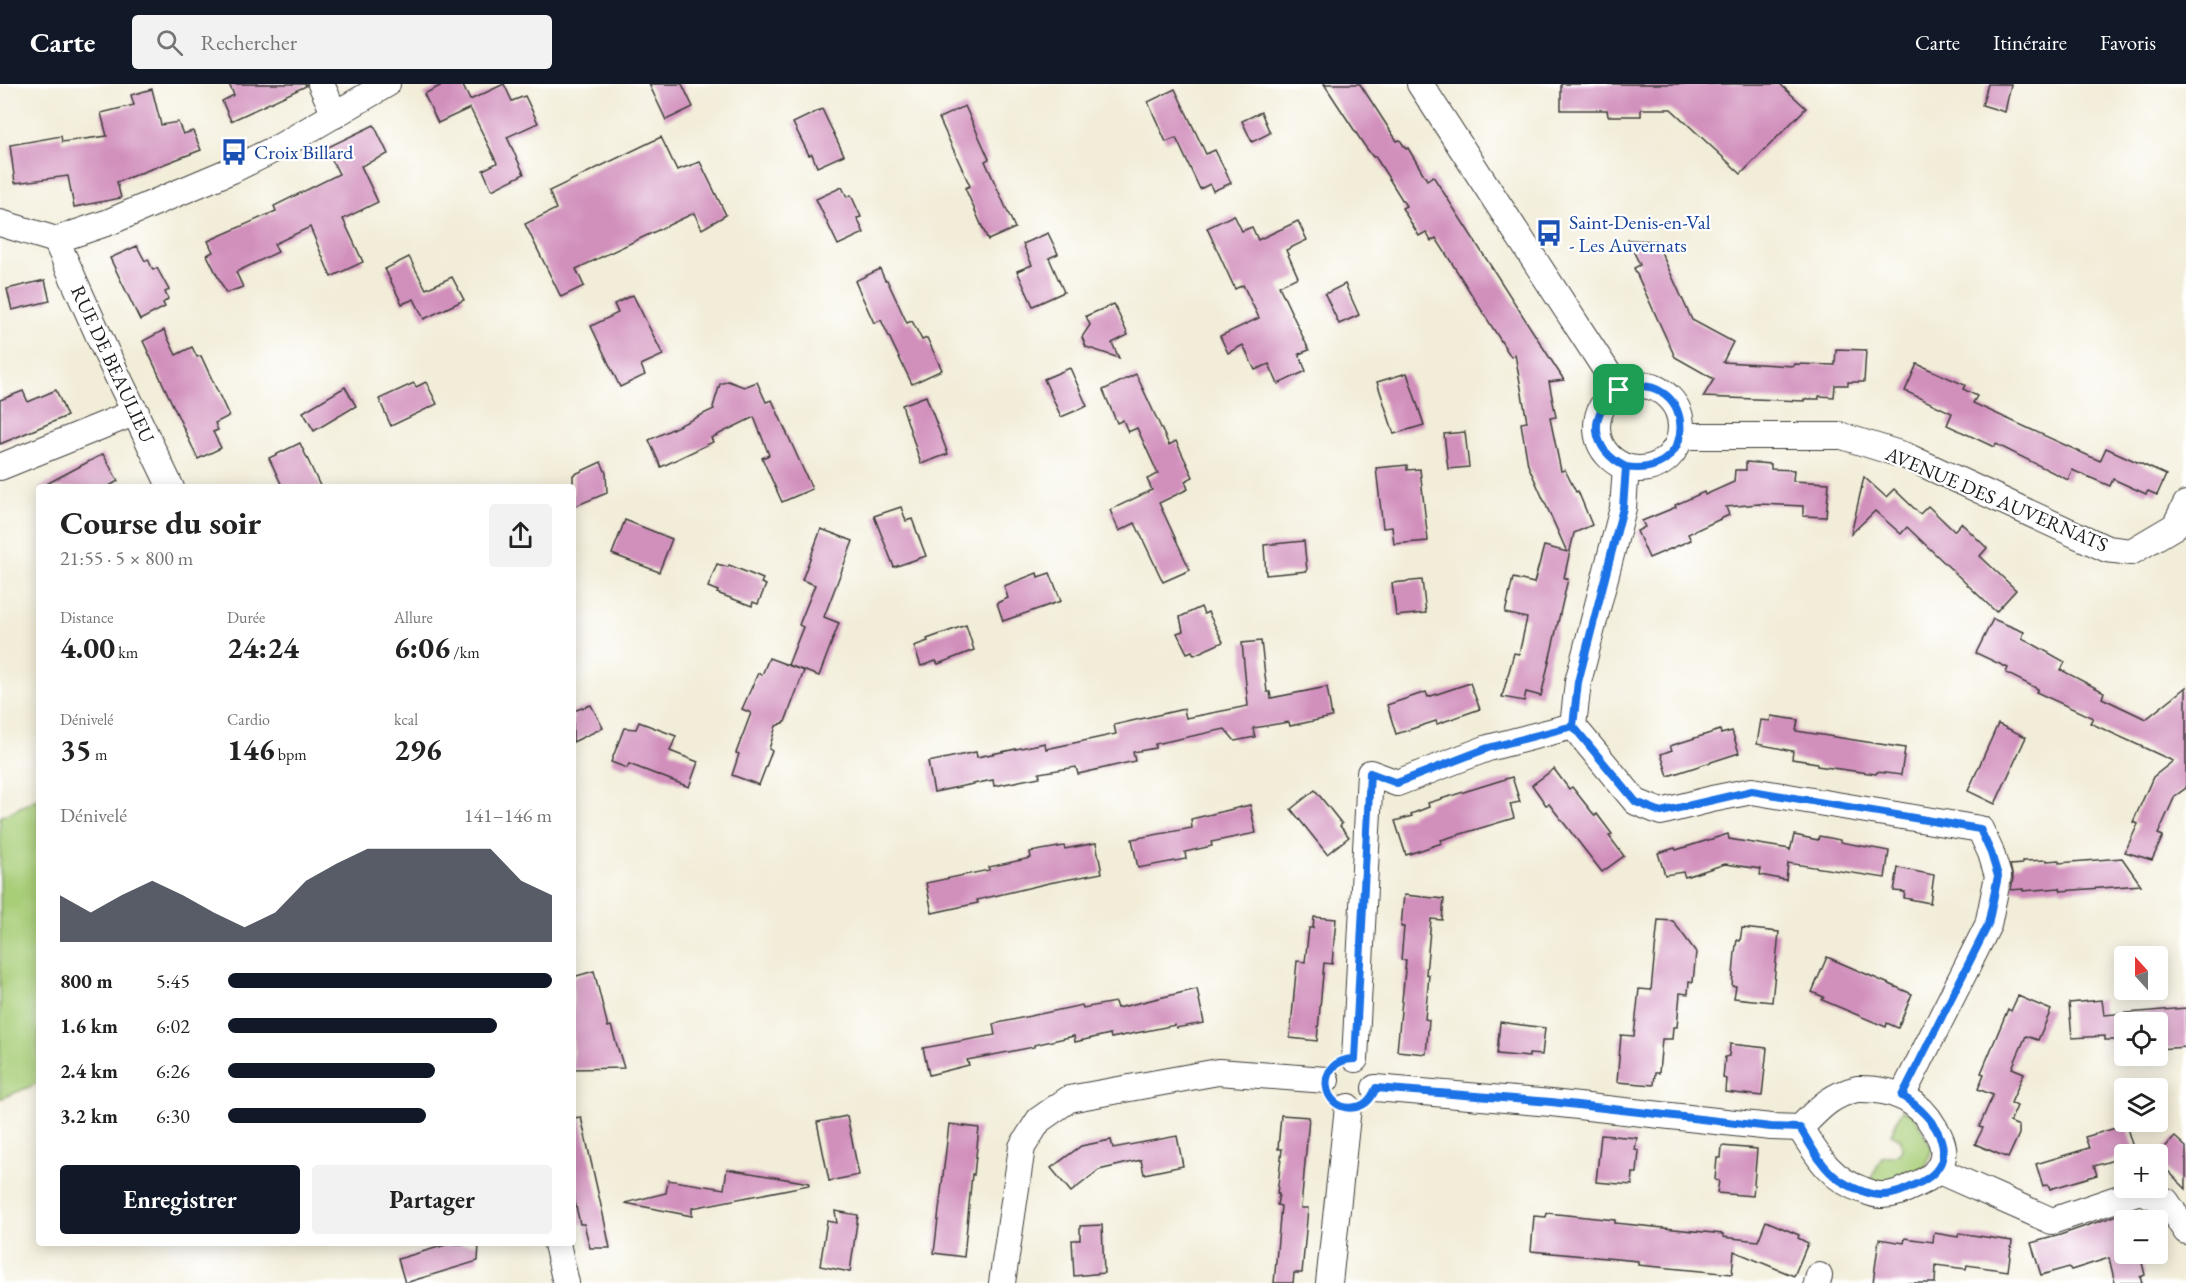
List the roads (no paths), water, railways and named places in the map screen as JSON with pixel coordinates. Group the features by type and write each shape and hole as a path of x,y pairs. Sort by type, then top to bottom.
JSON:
{"street":[{"path":"321,84 335,115"},
{"path":"0,223 56,240 109,222 232,170 281,146 387,84"},
{"path":"1420,84 1619,390"},
{"name":"RUE DE BEAULIEU","path":"56,240 169,484"},
{"path":"1639,385 1659,389 1678,409 1681,436 1676,449 1654,466 1640,469 1626,467 1614,461 1604,451 1598,438 1597,424 1600,410 1608,398 1619,390 1639,385"},
{"path":"0,467 136,412"},
{"name":"AVENUE DES AUVERNATS","path":"1681,436 1842,436 1906,456 2107,549 2131,552 2182,522"},
{"path":"1626,467 1623,508 1578,682 1573,726 1636,802 1661,812 1752,791 1980,829 1991,853 1998,876 1988,925 1902,1096"},
{"path":"1355,1059 1370,773 1397,783 1488,748 1573,726"},
{"path":"1355,1059 1369,1066 1376,1080 1376,1088 1367,1102 1360,1106 1348,1107 1336,1103 1330,1096 1326,1080 1334,1065 1340,1061 1355,1059"},
{"path":"1002,1283 1022,1147 1039,1120 1069,1099 1218,1072 1326,1080"},
{"path":"1376,1088 1551,1102 1771,1127 1800,1128 1839,1093 1857,1089 1875,1089 1902,1096 1920,1106 1942,1141 1943,1157 1937,1170 1923,1182 1899,1192 1879,1196 1837,1178 1819,1159 1800,1128"},
{"path":"1329,1283 1348,1107"},
{"path":"1937,1170 2052,1221 2140,1191 2166,1201 2186,1231"},
{"path":"557,1246 566,1283"}],"place":[{"name":"Croix Billard","path":"234,152"},
{"name":"Saint-Denis-en-Val - Les Auvernats","path":"1549,233"}]}
